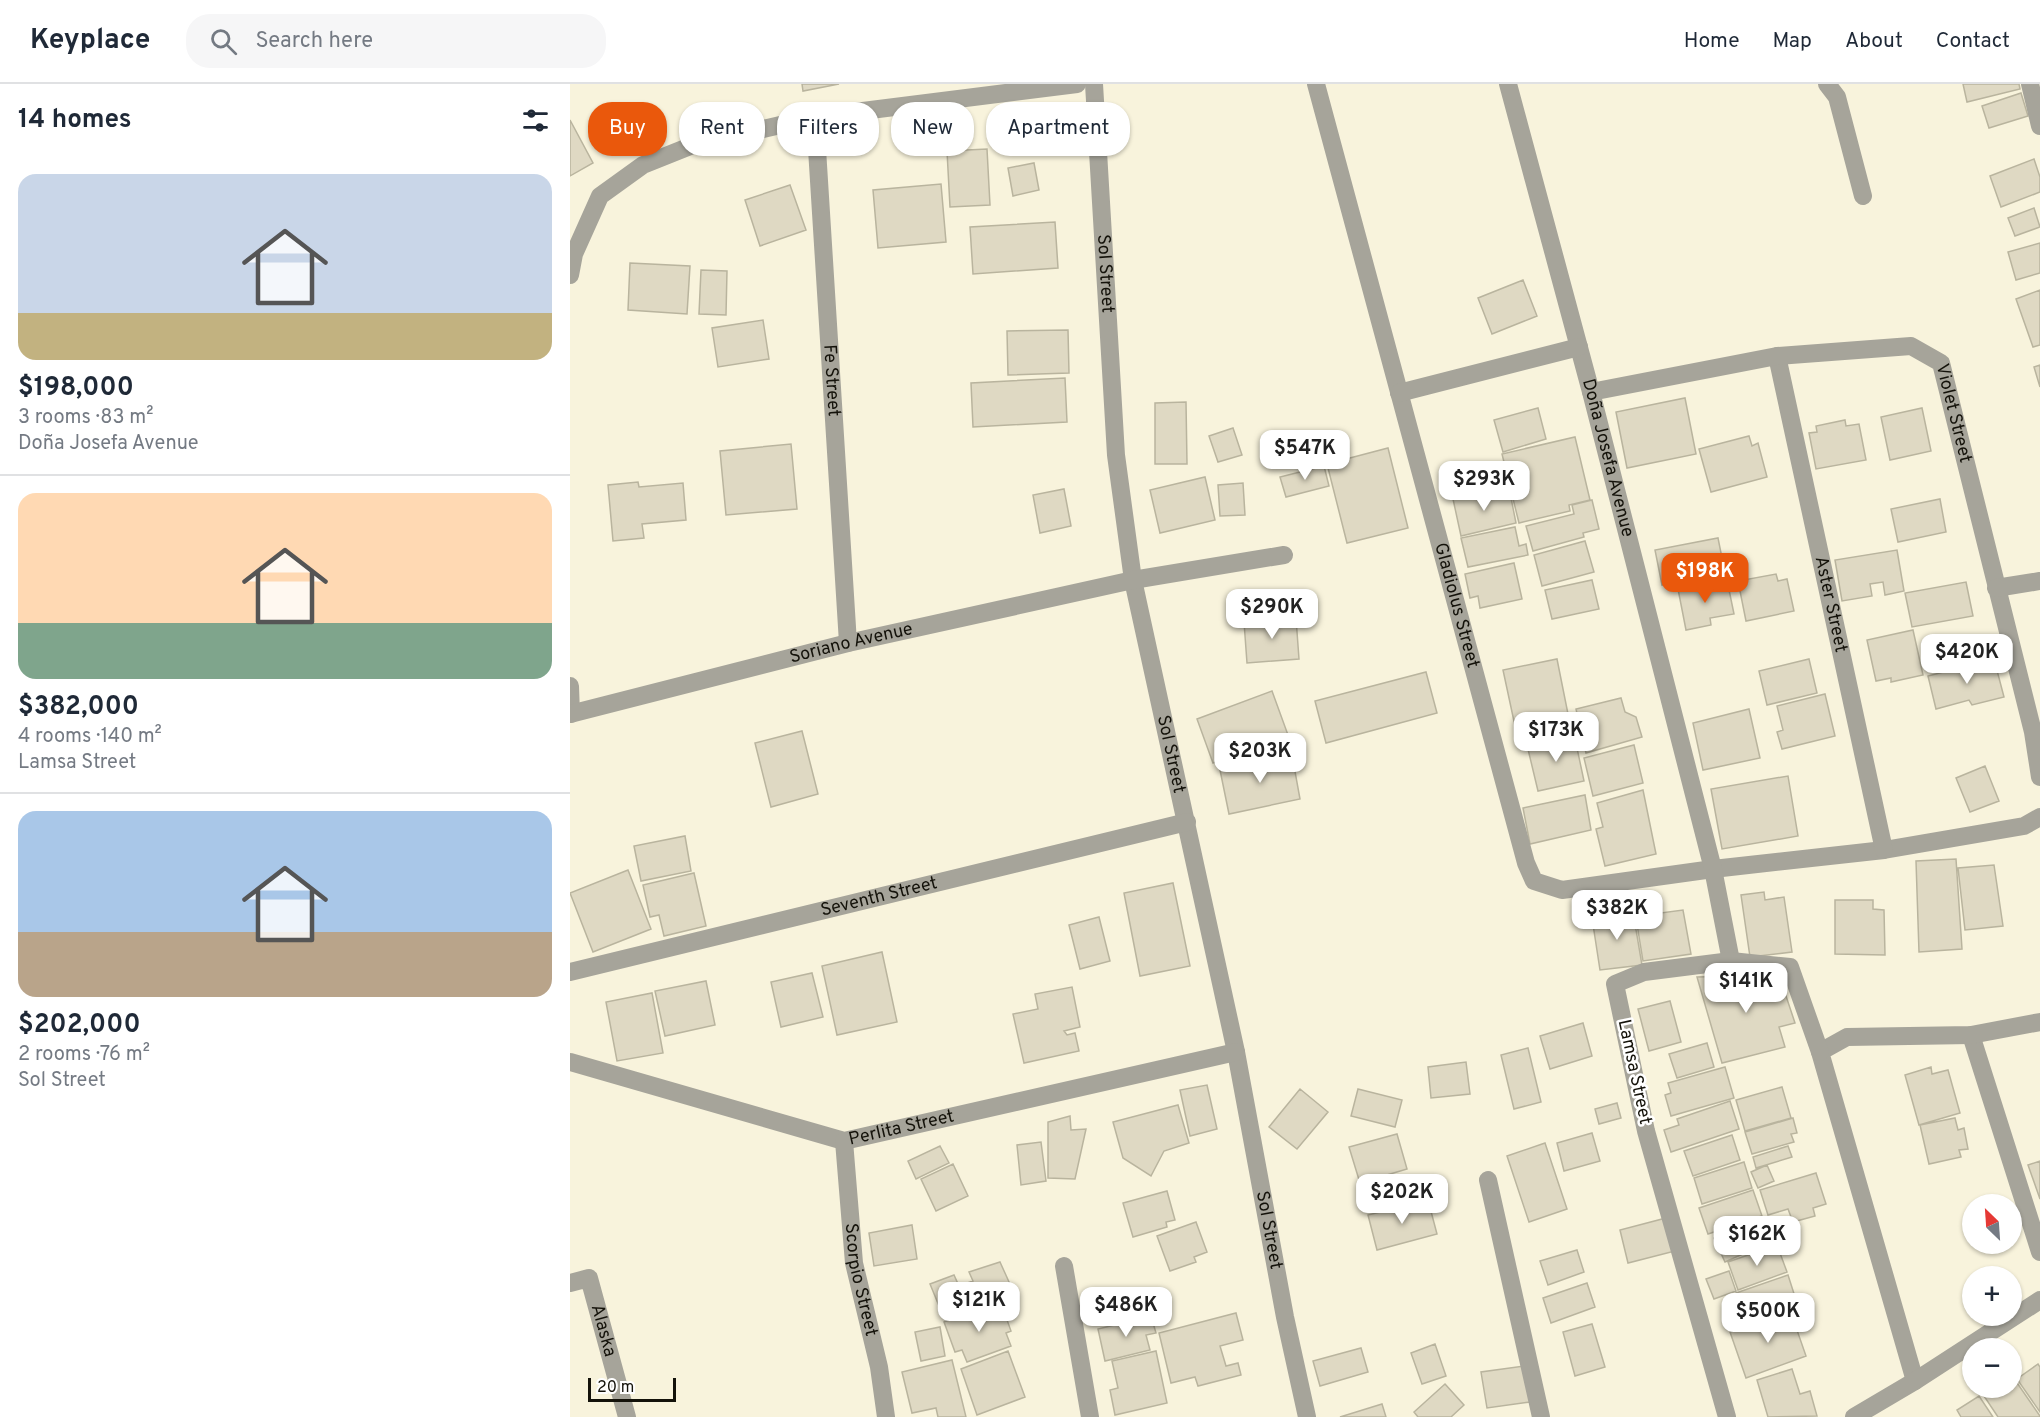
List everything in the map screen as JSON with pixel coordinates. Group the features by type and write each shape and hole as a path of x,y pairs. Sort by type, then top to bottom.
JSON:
{"street":[{"path":"879,109 1077,84"},
{"name":"Sol Street","path":"1094,84 1116,454 1133,580 1236,1052 1285,1317 1307,1417"},
{"name":"Gladiolus Street","path":"1316,84 1526,863 1534,881 1562,890 1713,869"},
{"name":"Doña Josefa Avenue","path":"1508,84 1591,392 1713,869 1731,962"},
{"path":"1827,84 1837,98 1863,196"},
{"path":"2030,84 2040,126"},
{"path":"570,275 574,254 600,196 643,165 693,145 777,126"},
{"name":"Fe Street","path":"817,156 848,643"},
{"name":"Violet Street","path":"1591,392 1777,356 1911,346 1941,363 1996,588 2037,731 2040,777"},
{"path":"1399,393 1579,347"},
{"name":"Aster Street","path":"1777,356 1884,850"},
{"name":"Soriano Avenue","path":"570,714 848,643 1133,580 1284,555"},
{"path":"1996,588 2040,581"},
{"path":"570,686 570,714"},
{"path":"1713,869 1884,850 2024,826 2040,817"},
{"name":"Seventh Street","path":"570,972 1187,822"},
{"name":"Lamsa Street","path":"1727,1417 1646,1131 1616,984 1644,972 1731,962 1790,967 1820,1052"},
{"path":"1916,1381 1820,1052 1847,1037 1971,1035 2040,1022"},
{"path":"1971,1035 2040,1252"},
{"name":"Perlita Street","path":"570,1062 844,1141 1236,1052"},
{"name":"Scorpio Street","path":"844,1141 854,1263 879,1367 886,1417"},
{"path":"1488,1180 1541,1417"},
{"path":"1064,1266 1090,1417"},
{"name":"Alaska","path":"570,1283 589,1278 627,1417"},
{"path":"1854,1417 1916,1381 2040,1300"}],"building":[{"path":"802,84 839,84 803,91"},
{"path":"1963,84 2019,84 2020,89 1967,102"},
{"path":"2021,93 2028,116 1989,128 1982,106"},
{"path":"570,120 593,163 570,176"},
{"path":"986,149 990,205 950,207 947,156 974,156 974,150"},
{"path":"2034,159 2040,177 2040,192 2001,207 1990,176"},
{"path":"1034,163 1039,190 1013,196 1008,168"},
{"path":"941,184 946,242 878,248 873,190"},
{"path":"790,185 806,230 760,246 745,200"},
{"path":"2034,208 2040,227 2015,236 2008,218"},
{"path":"1055,222 1058,268 973,274 970,227"},
{"path":"2040,243 2040,273 2016,280 2008,252"},
{"path":"630,263 690,266 687,314 628,310"},
{"path":"701,270 727,271 726,315 699,314"},
{"path":"1523,280 1537,316 1492,334 1478,298"},
{"path":"2040,290 2040,345 2033,347 2016,299"},
{"path":"763,320 769,359 718,367 712,328"},
{"path":"1068,330 1069,373 1008,375 1007,331"},
{"path":"2040,365 2040,387 2034,367"},
{"path":"1065,378 1067,422 973,427 971,383"},
{"path":"1685,398 1696,454 1627,468 1616,412"},
{"path":"1186,402 1187,464 1155,464 1155,403"},
{"path":"1538,408 1546,439 1503,452 1494,420"},
{"path":"1922,408 1931,451 1890,460 1881,417"},
{"path":"1845,420 1846,426 1859,424 1866,460 1816,469 1809,433 1817,432 1816,426"},
{"path":"1233,428 1242,455 1218,462 1209,436"},
{"path":"1749,436 1752,446 1758,443 1767,477 1711,492 1699,449"},
{"path":"1575,437 1590,500 1569,505 1570,511 1519,523 1502,454"},
{"path":"791,444 797,509 726,515 720,451"},
{"path":"1388,448 1408,528 1347,543 1327,464"},
{"path":"1324,466 1329,486 1286,497 1280,477"},
{"path":"1205,477 1215,520 1160,533 1150,490"},
{"path":"638,482 639,487 683,483 686,520 642,524 644,538 613,541 608,485"},
{"path":"1243,483 1245,515 1220,516 1218,485"},
{"path":"1509,488 1516,523 1461,536 1453,499"},
{"path":"1064,489 1071,526 1040,533 1033,495"},
{"path":"1940,499 1946,532 1898,542 1891,509"},
{"path":"1592,500 1599,529 1583,533 1584,537 1533,551 1526,526 1574,514 1572,505"},
{"path":"1515,527 1519,546 1526,544 1528,555 1468,567 1461,538"},
{"path":"1718,538 1725,573 1662,585 1655,550"},
{"path":"1585,541 1594,572 1542,586 1534,555"},
{"path":"1897,550 1904,591 1885,595 1883,582 1870,584 1872,596 1842,601 1835,560"},
{"path":"1514,563 1522,599 1480,608 1478,596 1470,598 1465,574"},
{"path":"1776,574 1778,581 1787,579 1794,611 1746,621 1738,581"},
{"path":"1592,580 1599,609 1552,619 1545,590"},
{"path":"1727,580 1734,614 1710,618 1711,625 1686,630 1678,589"},
{"path":"1966,582 1973,616 1912,627 1905,593"},
{"path":"1296,618 1299,659 1247,663 1244,622"},
{"path":"1913,630 1923,675 1891,682 1891,678 1876,681 1867,640"},
{"path":"1557,659 1571,729 1518,740 1503,670"},
{"path":"1809,659 1817,693 1767,705 1759,671"},
{"path":"1994,659 2004,697 1972,705 1969,700 1936,709 1928,676"},
{"path":"1426,672 1437,713 1326,743 1315,701"},
{"path":"1272,691 1288,735 1213,763 1197,719"},
{"path":"1825,694 1835,736 1782,749 1777,732 1783,730 1777,706"},
{"path":"1621,698 1625,712 1636,717 1642,737 1586,753 1576,709"},
{"path":"1749,709 1760,758 1703,770 1693,723"},
{"path":"802,731 818,794 771,807 755,743"},
{"path":"1574,734 1584,781 1538,791 1527,745"},
{"path":"1634,745 1643,783 1593,796 1584,758"},
{"path":"1292,755 1300,799 1229,814 1220,770"},
{"path":"1985,766 1999,801 1970,812 1956,778"},
{"path":"1788,776 1798,836 1722,849 1711,789"},
{"path":"1643,790 1656,854 1605,866 1596,829 1603,827 1597,803"},
{"path":"1585,795 1591,830 1530,844 1523,808"},
{"path":"685,836 691,871 641,881 634,846"},
{"path":"1956,859 1962,949 1919,952 1916,861"},
{"path":"1994,865 2003,926 1965,930 1958,868"},
{"path":"628,870 651,929 593,952 570,893"},
{"path":"694,873 706,926 664,936 659,915 650,917 643,885"},
{"path":"1173,883 1190,966 1140,976 1124,893"},
{"path":"1764,892 1765,900 1784,897 1792,952 1750,957 1741,895"},
{"path":"1835,900 1873,900 1873,909 1884,910 1885,955 1835,954"},
{"path":"1661,908 1661,913 1683,910 1691,954 1643,961 1635,912"},
{"path":"1633,912 1642,965 1600,970 1592,918"},
{"path":"1099,917 1110,961 1080,969 1069,925"},
{"path":"882,952 897,1022 837,1035 822,966"},
{"path":"812,973 823,1017 781,1027 771,982"},
{"path":"1779,975 1795,1023 1779,1027 1785,1047 1722,1063 1697,977"},
{"path":"706,981 715,1025 665,1036 655,991"},
{"path":"1072,987 1080,1027 1064,1031 1067,1035 1075,1033 1079,1051 1024,1063 1013,1014 1038,1009 1035,994"},
{"path":"652,993 663,1053 617,1061 606,1002"},
{"path":"1670,1001 1681,1042 1649,1051 1638,1009"},
{"path":"1583,1023 1592,1056 1550,1069 1540,1036"},
{"path":"1707,1043 1714,1067 1677,1078 1669,1054"},
{"path":"1528,1048 1541,1102 1514,1109 1501,1055"},
{"path":"1466,1062 1470,1094 1431,1098 1428,1067"},
{"path":"1725,1067 1734,1098 1671,1116 1665,1095 1671,1093 1668,1083"},
{"path":"1931,1067 1932,1074 1948,1070 1960,1113 1919,1125 1905,1075"},
{"path":"1207,1085 1217,1129 1190,1136 1180,1090"},
{"path":"1782,1087 1791,1118 1745,1131 1736,1100"},
{"path":"1300,1089 1328,1112 1297,1149 1269,1127"},
{"path":"1358,1089 1402,1100 1395,1127 1351,1116"},
{"path":"1730,1101 1739,1129 1671,1152 1664,1130 1679,1125 1677,1119"},
{"path":"1617,1103 1621,1118 1599,1124 1595,1109"},
{"path":"1178,1105 1189,1143 1164,1151 1151,1176 1123,1158 1113,1122"},
{"path":"1070,1116 1071,1130 1086,1129 1075,1179 1048,1178 1048,1122"},
{"path":"1793,1118 1797,1133 1791,1134 1794,1142 1752,1154 1745,1132"},
{"path":"1955,1118 1958,1130 1964,1128 1968,1149 1959,1150 1961,1157 1929,1164 1920,1125"},
{"path":"1592,1133 1600,1161 1564,1171 1557,1143"},
{"path":"1397,1134 1407,1169 1360,1183 1349,1147"},
{"path":"1732,1135 1740,1160 1693,1176 1684,1151"},
{"path":"1041,1142 1046,1181 1021,1185 1017,1145"},
{"path":"1545,1143 1567,1209 1529,1222 1507,1156"},
{"path":"940,1146 949,1163 916,1179 908,1161"},
{"path":"1788,1146 1792,1157 1756,1168 1753,1157"},
{"path":"2040,1161 2040,1199 2028,1165"},
{"path":"1744,1162 1752,1188 1702,1204 1694,1178"},
{"path":"953,1164 968,1196 936,1211 921,1179"},
{"path":"1767,1165 1774,1181 1758,1188 1751,1172"},
{"path":"1816,1173 1826,1204 1813,1208 1815,1216 1793,1222 1788,1209 1768,1215 1760,1190"},
{"path":"1753,1190 1762,1216 1708,1234 1699,1208"},
{"path":"1167,1191 1175,1220 1166,1222 1167,1227 1133,1237 1123,1203"},
{"path":"1428,1200 1437,1234 1377,1250 1368,1215"},
{"path":"1761,1216 1772,1241 1725,1262 1714,1238"},
{"path":"1666,1218 1675,1251 1628,1263 1620,1230"},
{"path":"1196,1222 1207,1252 1194,1257 1196,1262 1170,1271 1157,1236"},
{"path":"912,1225 917,1259 874,1266 869,1233"},
{"path":"1777,1245 1787,1272 1738,1290 1728,1262"},
{"path":"1577,1250 1584,1272 1548,1285 1540,1261"},
{"path":"1000,1262 1014,1293 944,1318 930,1284 954,1275 959,1286 973,1281 969,1272"},
{"path":"1729,1271 1736,1291 1714,1299 1706,1279"},
{"path":"1788,1275 1797,1303 1746,1321 1736,1293"},
{"path":"1587,1283 1595,1307 1551,1323 1543,1298"},
{"path":"1002,1306 1011,1331 1006,1333 1011,1346 967,1362 962,1350 955,1352 944,1322 979,1309 981,1313"},
{"path":"1790,1310 1806,1356 1746,1378 1730,1332"},
{"path":"1236,1313 1243,1340 1220,1346 1226,1366 1238,1363 1241,1375 1198,1386 1195,1377 1171,1383 1159,1333"},
{"path":"1151,1316 1156,1333 1146,1335 1150,1350 1105,1361 1098,1329"},
{"path":"1592,1324 1605,1367 1575,1376 1563,1332"},
{"path":"940,1327 945,1356 921,1361 915,1332"},
{"path":"1435,1344 1446,1376 1422,1384 1411,1353"},
{"path":"1361,1348 1368,1372 1320,1386 1313,1361"},
{"path":"1008,1351 1025,1397 977,1415 961,1369"},
{"path":"1156,1351 1167,1403 1115,1415 1110,1390 1118,1388 1112,1361"},
{"path":"952,1360 966,1417 938,1417 936,1408 912,1413 902,1372"},
{"path":"2038,1364 2040,1367 2040,1412 2022,1386 2022,1375"},
{"path":"1524,1366 1530,1402 1487,1408 1481,1372"},
{"path":"1792,1369 1800,1394 1810,1391 1817,1416 1768,1417 1757,1380"},
{"path":"1445,1384 1464,1405 1451,1417 1418,1417 1414,1412"},
{"path":"2022,1390 2040,1416 2040,1417 1998,1417 1985,1398 2022,1398"},
{"path":"1976,1398 1980,1398 1993,1417 1961,1417 1957,1410"},
{"path":"1382,1404 1386,1417 1340,1417"}]}
